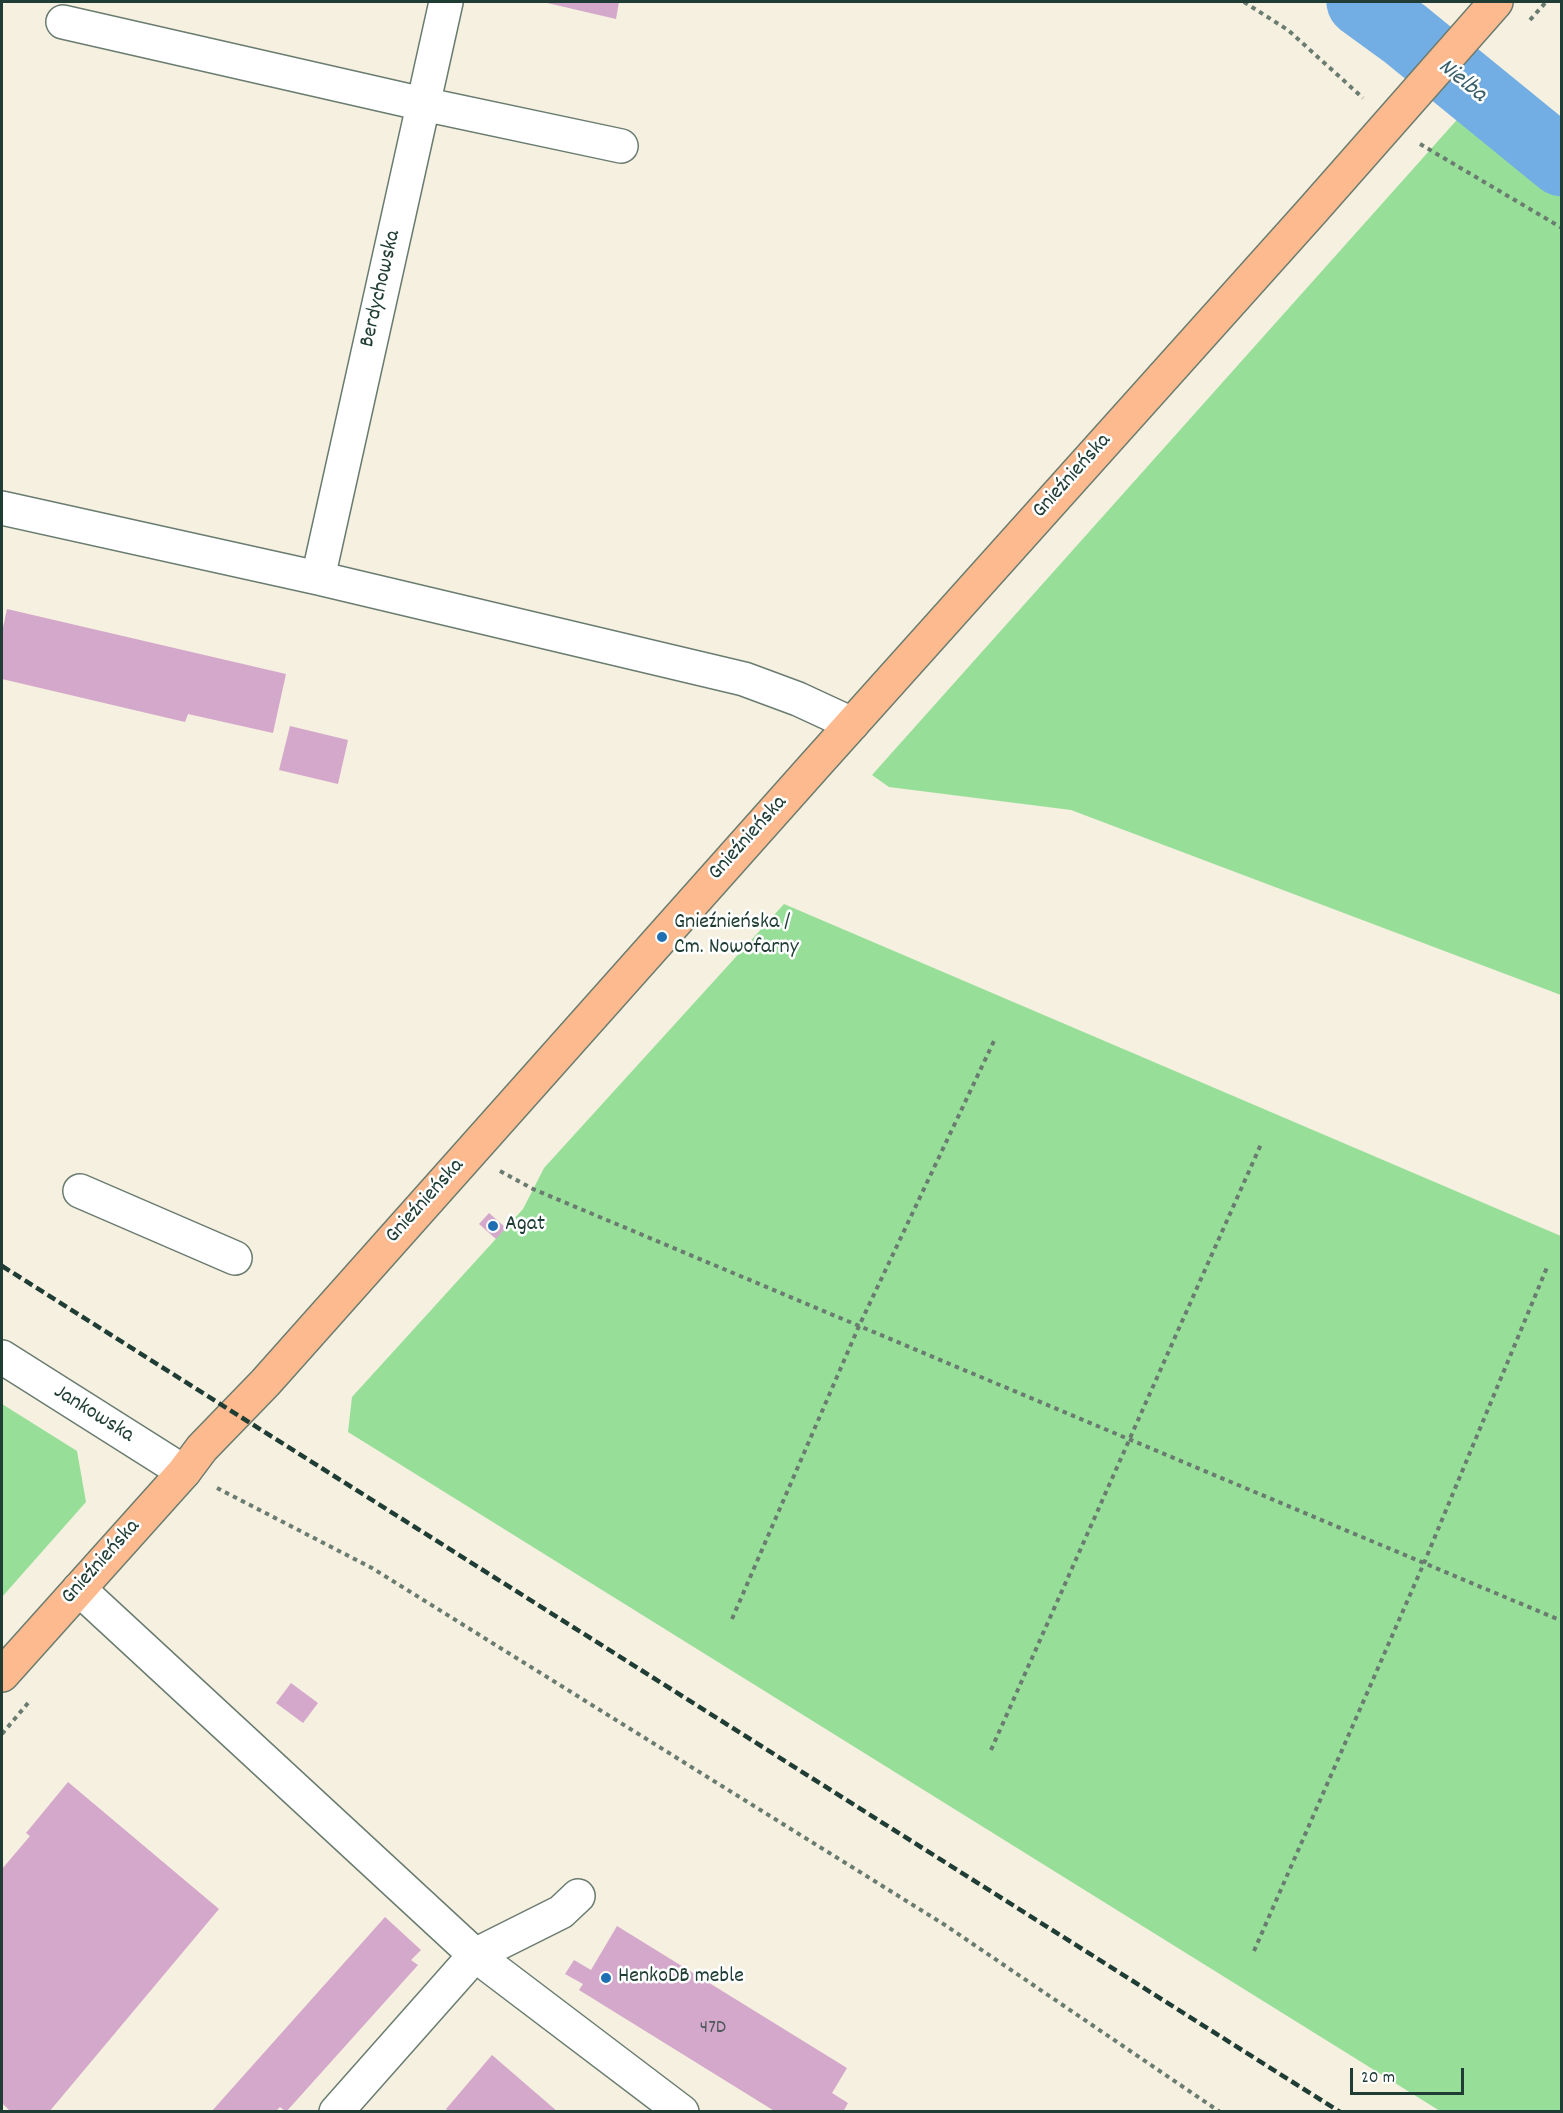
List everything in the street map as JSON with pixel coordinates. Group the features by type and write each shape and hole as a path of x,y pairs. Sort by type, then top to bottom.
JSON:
{"main road":[{"name":"Gnieźnieńska","path":"2,1675 184,1472 202,1448 265,1383 1496,2"}],"street":[{"name":"Berdychowska","path":"318,578 446,2"},
{"path":"63,22 423,104 621,146"},
{"path":"2,508 318,578 744,679 798,699 852,724"},
{"path":"80,1191 235,1258"},
{"name":"Jankowska","path":"2,1357 184,1472"},
{"path":"79,1589 475,1955 682,2112"},
{"path":"336,2112 475,1955 561,1912 578,1896"}],"path":[{"path":"1244,2 1288,30 1397,112 1419,143 1562,228"},
{"path":"732,1620 859,1326 994,1041"},
{"path":"991,1750 1262,1142"},
{"path":"474,1149 502,1173 533,1190 1562,1621"},
{"path":"1254,1951 1424,1563 1548,1265"},
{"path":"184,1472 372,1568 945,1924 1220,2112"}],"green space":[{"path":"1463,113 1561,188 1561,995 1071,810 889,787 872,775"},
{"path":"784,904 1561,1236 1561,2111 1440,2111 348,1432 352,1397 523,1209 544,1168"},
{"path":"2,1404 77,1451 86,1502 2,1597"}],"water":[{"path":"1494,79 1561,141 1561,188 1463,113"}],"building":[{"path":"543,2 619,2 616,19"},
{"path":"7,609 286,674 273,733 188,714 185,722 2,679 2,632"},
{"path":"290,726 348,740 338,784 279,770"},
{"name":"Agat","path":"489,1213 506,1228 496,1239 479,1224"},
{"path":"291,1683 318,1703 303,1723 276,1703"},
{"path":"68,1782 219,1909 49,2112 11,2112 2,2103 2,1869 30,1836 26,1833"},
{"path":"385,1917 421,1950 411,1960 418,1965 286,2112 280,2107 275,2112 211,2112"},
{"path":"617,1926 847,2068 832,2093 848,2103 843,2112 776,2112 579,1990 583,1984 565,1974 574,1960 591,1970"},
{"path":"492,2055 558,2112 449,2112 446,2109"}],"waterway":[{"name":"Nielba","path":"1361,2 1405,34 1562,162"}],"railway":[{"path":"2,1266 1340,2112"}],"place":[{"name":"Gnieźnieńska / Cm. Nowofarny","path":"662,937"},
{"name":"Agat","path":"493,1226"},
{"name":"HenkoDB meble","path":"606,1978"}]}
